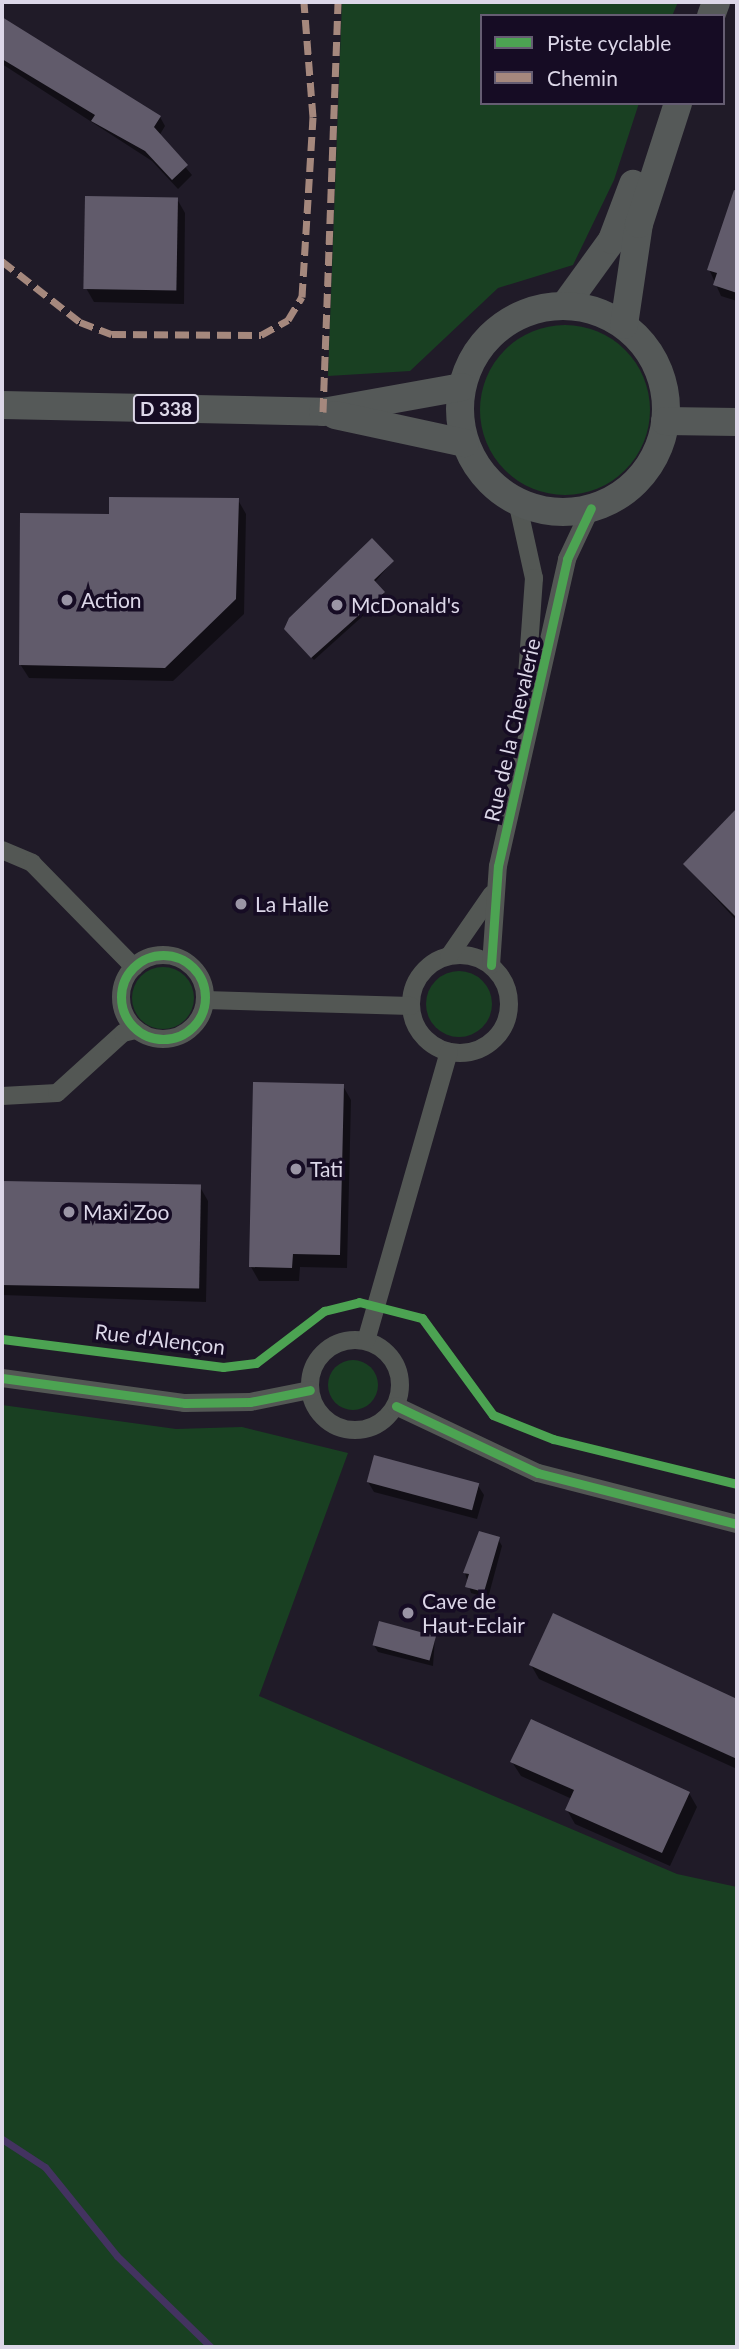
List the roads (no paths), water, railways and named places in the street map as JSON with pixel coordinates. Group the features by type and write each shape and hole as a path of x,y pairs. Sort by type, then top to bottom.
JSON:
{"main road":[{"path":"565,305 612,240 663,105"},
{"path":"624,325 644,203 677,105"},
{"path":"565,305 624,325 658,367 665,421 642,476 591,508 566,512 517,502 495,487 466,443 462,387 475,354 499,327 530,311 565,305"},
{"name":"D 338","path":"323,412 462,387"},
{"name":"D 338","path":"2,405 323,412 466,443"},
{"path":"665,421 737,422"}],"street":[{"name":"Rue de la Chevalerie","path":"517,502 534,578 519,771"},
{"name":"Rue de la Chevalerie","path":"491,965 492,894 567,558 591,508"},
{"path":"2,850 32,863 134,967"},
{"name":"Rue de la Chevalerie","path":"449,956 492,894"},
{"path":"449,956 471,956 491,965 507,988 503,1027 474,1051 449,1052 422,1035 411,1006 421,974 449,956"},
{"path":"2,1096 57,1093 123,1033 136,1030 155,1039 177,1037 196,1024 205,1000 201,979 178,958 150,957 134,967 121,999 136,1030"},
{"path":"205,1000 411,1006"},
{"path":"366,1341 449,1052"},
{"path":"366,1341 396,1366 401,1386 396,1406 376,1426 347,1430 322,1416 310,1390 316,1362 329,1348 366,1341"},
{"path":"2,1378 184,1404 250,1402 310,1390"},
{"path":"396,1406 482,1452 538,1473 737,1524"}],"waterway":[{"path":"2,2139 45,2167 117,2256 211,2347"}],"place":[{"name":"Action","path":"67,600"},
{"name":"McDonald's","path":"337,605"},
{"name":"La Halle","path":"241,904"},
{"name":"Tati","path":"296,1169"},
{"name":"Maxi Zoo","path":"69,1212"},
{"name":"Cave de Haut-Eclair","path":"408,1613"}]}
